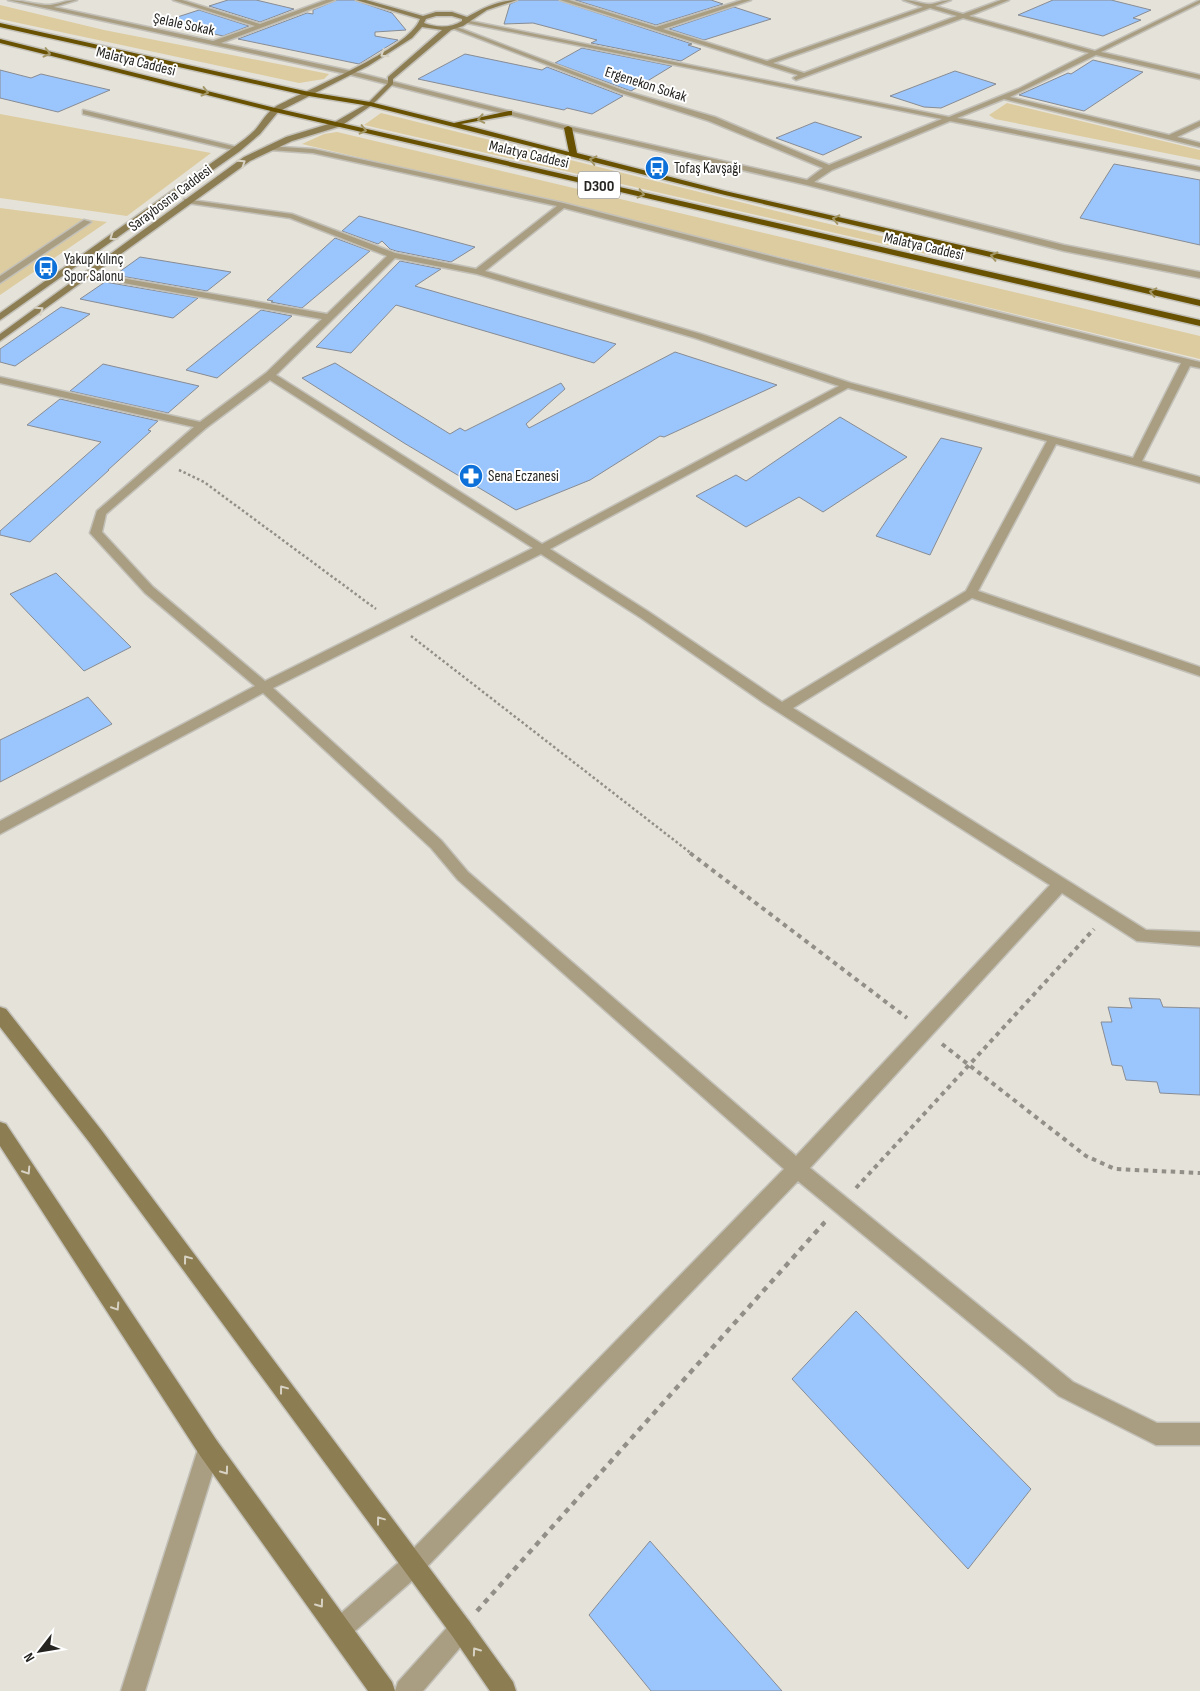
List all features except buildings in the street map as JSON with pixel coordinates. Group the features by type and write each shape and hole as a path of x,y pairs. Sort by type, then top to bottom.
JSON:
{"highway":[{"name":"Malatya Caddesi","path":"0,25 309,94 370,104 725,193 1200,303"},
{"name":"Malatya Caddesi","path":"0,41 276,110 1200,323"},
{"path":"453,124 510,113"},
{"path":"568,128 573,155"}],"main road":[{"path":"359,0 422,21 429,27 451,28 486,9 514,0"},
{"path":"380,0 438,14 458,15 466,21"},
{"path":"276,110 351,73 410,37 422,21 457,9"},
{"name":"Saraybosna Caddesi","path":"0,338 247,159 289,139 338,124 370,104 391,84 390,78 451,28"},
{"name":"Saraybosna Caddesi","path":"0,317 237,149 257,132 276,110"},
{"path":"0,1014 96,1136 461,1629 504,1691"},
{"path":"0,1130 209,1449 383,1691"}],"street":[{"name":"Şelale Sokak","path":"11,0 351,73 568,128 808,183 1064,248 1200,275"},
{"path":"44,8 74,0"},
{"path":"176,0 260,26"},
{"path":"215,43 332,0"},
{"path":"563,0 805,75"},
{"path":"656,29 748,0"},
{"path":"906,0 1096,53 1200,77"},
{"path":"767,63 948,0"},
{"path":"780,84 1006,0"},
{"path":"808,183 829,168 1003,97 1200,1"},
{"path":"466,21 1200,169"},
{"name":"Ergenekon Sokak","path":"451,28 623,92 712,119 829,168"},
{"path":"1003,97 1200,145"},
{"path":"86,112 237,149"},
{"path":"1169,138 1200,123"},
{"path":"270,148 313,151 563,205 775,260 1200,365"},
{"path":"187,201 292,216 394,255 478,272 698,336 847,385 1200,480"},
{"path":"478,272 563,205"},
{"path":"0,280 87,222"},
{"path":"394,255 270,375 202,426 101,512 96,533 149,590 264,687 436,844 463,876 797,1169 1066,1389 1156,1434 1200,1434"},
{"path":"90,274 329,317"},
{"path":"1136,462 1187,362"},
{"path":"270,375 645,614 768,700 1142,936 1200,939"},
{"path":"0,380 202,426"},
{"path":"0,828 264,687 543,548 847,385"},
{"path":"783,708 971,593 1053,439"},
{"path":"971,593 1200,672"},
{"path":"339,1630 413,1564 797,1169 1061,884"},
{"path":"133,1691 209,1449"},
{"path":"407,1691 461,1629"}],"path":[{"path":"160,462 204,482 394,623 624,803 1086,1156 1114,1169 1200,1173"},
{"path":"461,1629 841,1205 1108,914"}],"shaded area":[{"path":"0,5 104,30 329,74 324,79 299,83 0,19"},
{"path":"1007,103 1200,150 1200,160 995,119 989,115"},
{"path":"381,113 825,223 947,251 940,257 364,125"},
{"path":"0,114 211,153 127,216 0,198"},
{"path":"337,132 1200,336 1200,359 706,239 302,144 324,134"},
{"path":"0,208 107,222 0,295"}],"place":[{"name":"Tofaş Kavşağı","path":"657,168"},
{"name":"Yakup Kılınç Spor Salonu","path":"46,268"},
{"name":"Sena Eczanesi","path":"471,476"}]}
